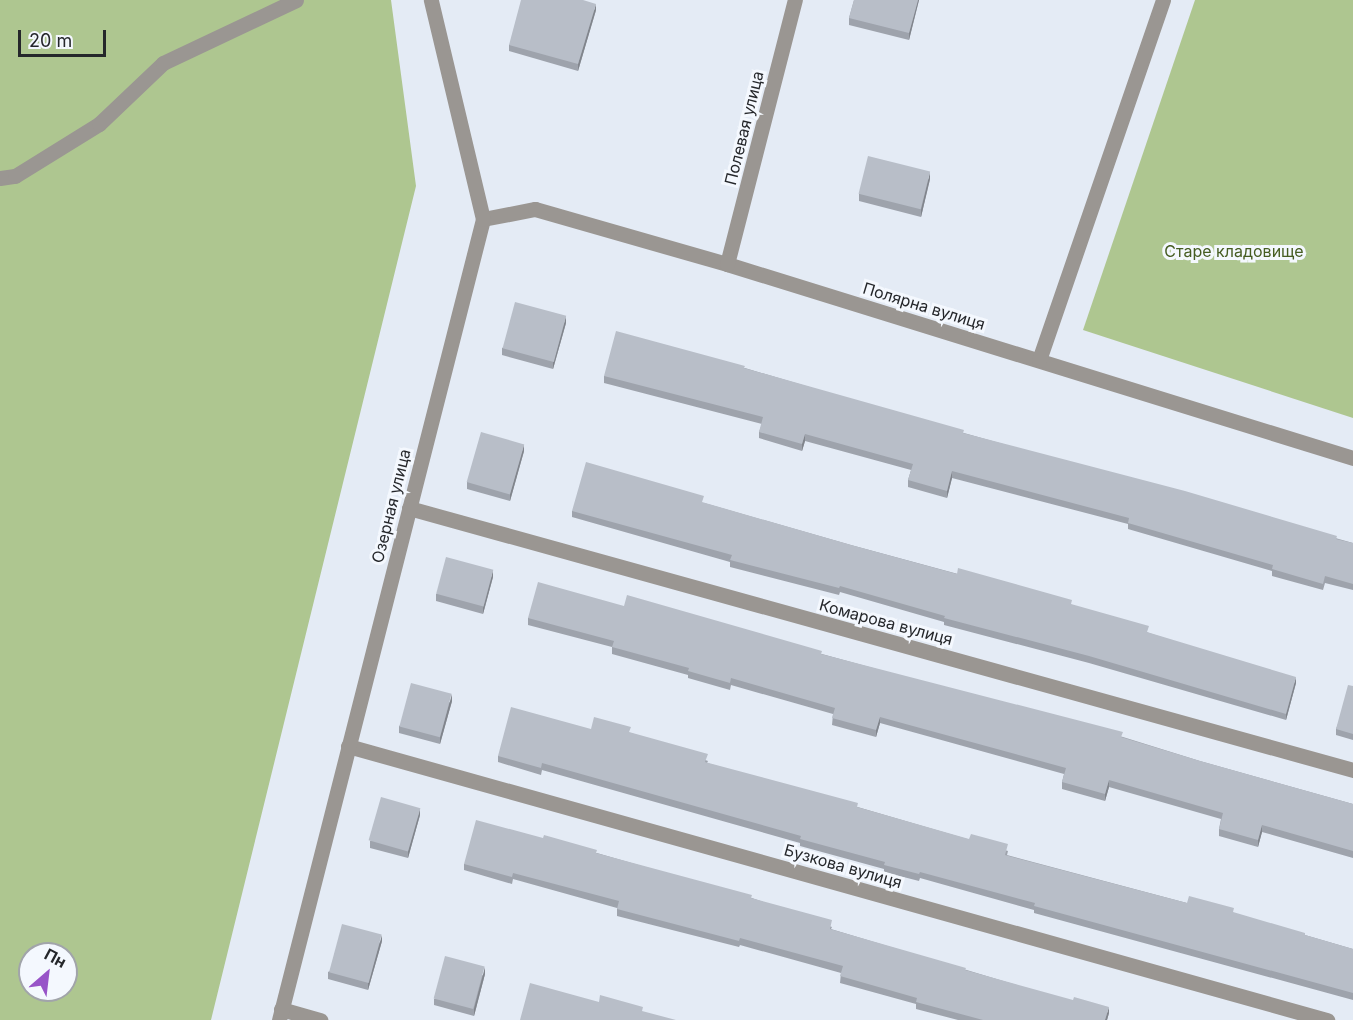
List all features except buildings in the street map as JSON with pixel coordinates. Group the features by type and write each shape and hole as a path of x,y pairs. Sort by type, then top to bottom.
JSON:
{"street":[{"path":"0,178 15,176 99,124 163,63 296,0"},
{"name":"Озерная улица","path":"280,1015 483,219 431,0"},
{"name":"Полевая улица","path":"727,264 795,0"},
{"path":"1039,360 1163,0"},
{"name":"Полярна вулиця","path":"483,219 535,209 727,264 1353,458"},
{"name":"Комарова вулиця","path":"409,508 1353,770"},
{"name":"Бузкова вулиця","path":"348,746 1327,1020"},
{"path":"280,1015 320,1020"}],"green space":[{"path":"0,0 391,0 416,186 211,1020 0,1020"},
{"name":"Старе кладовище","path":"1195,0 1353,0 1353,418 1083,330"}]}
